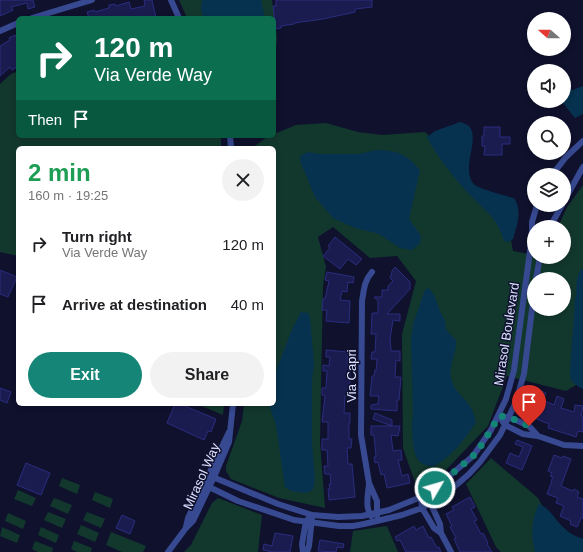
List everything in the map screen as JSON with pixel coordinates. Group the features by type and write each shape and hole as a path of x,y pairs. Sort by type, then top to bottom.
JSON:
{"street":[{"path":"39,16 92,0"},
{"path":"170,0 178,16"},
{"path":"0,31 16,24"},
{"path":"557,168 566,157 583,142"},
{"path":"571,188 583,167"},
{"name":"Mirasol Boulevard","path":"211,476 278,504 312,514 338,517 362,516 389,510 421,497 447,478 473,456 483,443 499,416 506,399 514,370 532,236 532,222 535,212"},
{"name":"Via Capri","path":"372,272 367,278 362,301 361,435 369,483 377,501 377,521"},
{"name":"Mirasol Boulevard","path":"206,486 238,501 294,520 339,526 353,526 377,521 422,508 454,487 469,474 492,448 515,404 524,374 531,316"},
{"name":"Mirasol Way","path":"168,552 193,521 206,486 229,442 229,430 233,406"},
{"path":"499,416 509,417 529,426 538,436"},
{"path":"499,416 505,425 523,434 538,436 564,445 583,446"},
{"name":"Via Capri","path":"369,483 367,503 369,514"},
{"path":"421,497 430,502 440,524 441,533 452,552"},
{"path":"421,497 422,508 434,528 441,533"},
{"path":"302,552 306,521 312,514"},
{"path":"307,552 313,522 312,514"},
{"path":"369,514 377,521"}],"green space":[{"path":"179,0 272,0 274,16 186,16"},
{"path":"16,72 16,138 221,138 221,146 16,146 16,256 0,252 0,84 11,74"},
{"path":"326,123 358,132 382,135 425,132 442,149 509,229 513,251 527,254 527,264 571,264 571,220 561,220 565,212 571,212 571,202 583,185 583,381 566,391 507,376 488,426 443,473 416,485 403,448 402,334 416,281 397,256 370,258 333,227 318,237 326,267 323,286 320,442 325,508 279,498 231,479 226,471 226,466 242,421 244,406 276,406 276,146 255,146 266,138 276,138 276,133 296,125"},
{"path":"202,406 224,406 223,415"},
{"path":"491,458 538,498 564,545 583,552 501,552 496,547 466,484"},
{"path":"62,478 80,485 77,494 59,486"},
{"path":"18,490 36,498 32,506 14,499"},
{"path":"95,492 113,499 110,508 92,500"},
{"path":"54,498 72,505 68,514 50,506"},
{"path":"218,498 262,515 258,552 184,552 191,545 212,503"},
{"path":"48,512 66,519 62,528 44,520"},
{"path":"87,512 105,519 101,528 83,520"},
{"path":"8,513 26,521 23,529 5,521"},
{"path":"81,525 99,533 95,542 77,534"},
{"path":"387,526 398,552 350,552 353,531"},
{"path":"2,527 20,535 17,543 0,536"},
{"path":"41,527 59,535 56,543 38,535"},
{"path":"111,532 146,546 143,552 122,552 106,545"},
{"path":"35,541 53,548 52,552 38,552 32,549"},
{"path":"74,541 92,548 91,552 77,552 71,549"}],"water":[{"path":"202,0 261,0 265,16 203,16 201,10"},
{"path":"583,86 583,114 575,118 567,108 571,108 571,90"},
{"path":"460,122 468,125 472,132 473,139 469,171 471,179 475,185 515,199 517,204 517,224 513,239 508,242 504,241 496,222 489,213 468,193 448,170 427,137 435,131"},
{"path":"376,150 401,154 410,160 420,170 409,219 421,236 420,243 412,250 400,248 379,234 355,228 333,218 315,197 300,161 301,155 309,152 318,154 359,154"},
{"path":"583,268 583,389 571,381 570,371 578,274"},
{"path":"429,288 434,295 440,312 445,320 446,329 456,340 450,374 451,379 457,390 470,407 476,422 458,447 440,463 433,467 418,460 414,449 412,430 411,340 413,324 425,290"},
{"path":"301,312 308,313 310,317 314,364 312,380 312,443 315,480 313,489 304,493 291,491 285,487 276,425 269,406 276,406 276,371 291,332"},
{"path":"539,504 546,508 568,531 583,539 583,552 535,552 532,528 534,516"}],"building":[{"path":"0,0 33,0 35,7 28,9 27,3 11,7 13,10 0,16"},
{"path":"144,0 152,0 156,16 88,16 87,12 94,10 95,12 109,8 109,5 115,4 116,6 129,2 131,9 145,6"},
{"path":"276,0 372,0 372,7 355,9 355,12 323,19 294,23 281,26 281,28 276,29 276,16 274,16 273,6 276,6"},
{"path":"15,35 16,37 16,67 12,70 10,67 0,76 0,46 10,40 9,38"},
{"path":"484,127 500,127 500,137 510,137 510,144 502,144 502,155 484,155 485,146 482,146 482,136 484,136"},
{"path":"335,237 362,259 356,265 348,259 340,269 323,256 330,248 328,246"},
{"path":"395,267 410,282 410,289 387,314 400,314 400,321 393,320 390,339 391,351 400,351 400,361 396,360 395,377 401,377 399,400 397,400 397,411 371,409 371,405 378,404 379,396 370,396 372,376 374,376 375,370 376,371 377,359 371,359 372,352 375,352 376,334 371,334 372,313 378,313 378,301 374,297 382,297 382,290 388,290 388,286 393,281 390,278"},
{"path":"0,270 16,277 16,279 8,297 0,294"},
{"path":"327,272 354,277 353,283 348,282 347,292 342,291 340,300 350,301 349,323 326,321 327,310 322,310 323,299 325,299 329,281 325,280"},
{"path":"326,350 348,352 347,364 350,365 350,396 345,396 344,413 350,413 349,439 352,439 351,448 347,448 348,464 352,464 355,497 329,500 328,489 330,489 329,484 331,484 330,474 325,474 324,466 328,466 327,450 322,450 322,439 328,439 328,422 322,422 325,396 322,395 322,388 326,388 327,371 323,371 323,365 329,366 330,357 326,357"},
{"path":"0,388 11,392 7,403 0,400"},
{"path":"539,390 546,393 543,400 554,405 557,396 564,399 561,408 574,412 575,405 583,406 581,416 583,416 583,432 578,431 576,437 548,428 549,424 527,415"},
{"path":"174,406 185,406 216,419 211,432 208,431 204,440 167,423"},
{"path":"375,413 392,420 392,426 373,419"},
{"path":"371,426 400,426 398,436 391,435 393,451 401,450 402,460 398,460 402,476 408,474 410,483 387,488 384,474 381,475 378,462 375,463 374,457 376,457 374,435 371,435"},
{"path":"517,440 532,446 522,470 506,463 510,453 519,457 523,447 515,444"},
{"path":"554,455 571,459 561,486 573,491 574,489 579,492 577,497 583,499 583,518 581,518 577,527 570,524 571,521 560,516 564,506 556,503 558,498 547,494 553,477 550,476 552,473 548,471"},
{"path":"26,463 50,473 41,495 17,485"},
{"path":"470,497 475,507 471,509 477,520 474,521 481,534 483,533 492,552 460,552 454,539 456,538 450,527 452,526 446,514 454,510 452,507"},
{"path":"122,515 135,521 130,534 116,528"},
{"path":"414,526 416,530 423,526 429,538 431,537 441,552 406,552 400,540 397,541 395,537"},
{"path":"275,533 293,536 290,552 272,552 263,550 264,544 272,546"},
{"path":"320,540 344,544 343,548 337,547 336,552 318,551"}],"route":[{"path":"435,488 473,456 483,443 499,416 509,417 529,426"}]}
